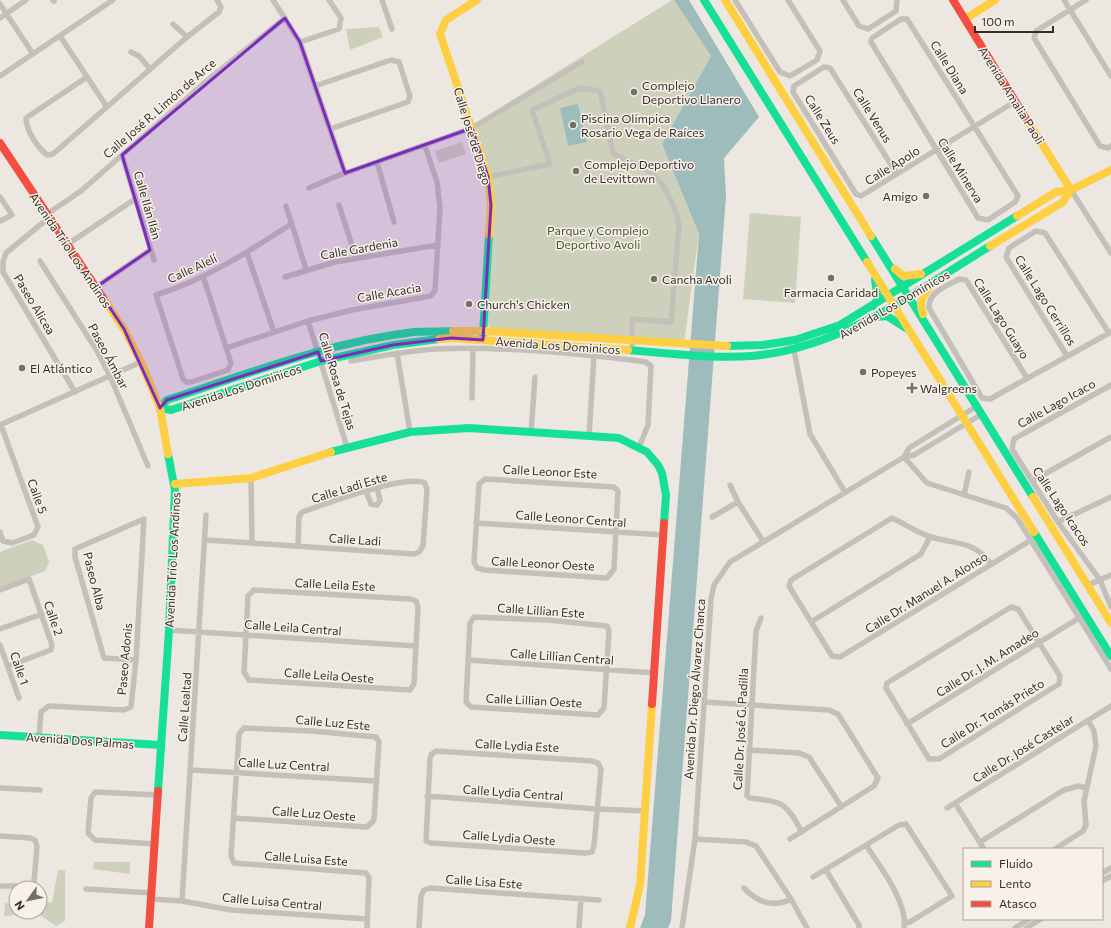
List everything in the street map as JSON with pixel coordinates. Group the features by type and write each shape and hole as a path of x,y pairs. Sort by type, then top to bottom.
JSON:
{"street":[{"path":"0,18 26,0"},
{"path":"0,76 113,0"},
{"path":"87,77 26,118 26,126 47,155 53,154 187,37 219,12 221,7 217,0"},
{"path":"273,0 300,42 345,173"},
{"path":"300,42 339,28 341,18 329,0"},
{"name":"Calle José de Diego","path":"477,0 446,20 440,34 488,178 491,205 483,340"},
{"path":"704,0 1111,656"},
{"path":"725,0 1111,623"},
{"path":"735,0 780,72 790,76 818,60 820,51 788,0"},
{"path":"843,0 859,26 868,29 896,11 897,0"},
{"name":"Avenida Amalia Paoli","path":"953,0 1071,190"},
{"path":"965,18 995,0"},
{"path":"1064,0 1111,76"},
{"path":"1086,0 1036,31 1034,38 1100,146 1108,148 1111,146"},
{"path":"385,1 392,29"},
{"path":"0,4 33,54"},
{"name":"Calle José R. Limón de Arce","path":"49,216 53,210 81,191 203,84 285,18"},
{"name":"Calle Diana","path":"871,42 872,38 888,27 901,19 906,19 975,126"},
{"path":"174,24 187,37"},
{"path":"60,36 107,107"},
{"name":"Calle Minerva","path":"871,42 978,218 988,220 1015,202 1018,196 975,126"},
{"path":"131,52 139,56 150,69"},
{"path":"315,86 391,60 399,62 410,96 408,102 330,129"},
{"path":"309,188 345,173 425,146 472,128 582,62"},
{"name":"Calle Zeus","path":"830,68 824,67 807,77 794,86 793,92 856,194 861,196"},
{"name":"Calle Venus","path":"830,68 897,174"},
{"path":"488,178 550,164 532,110 580,88 600,91 613,153 654,175 668,195 678,218 679,226 671,322 632,319 632,350"},
{"name":"Calle Apolo","path":"861,196 1016,101"},
{"name":"Avenida Trío Los Andinos","path":"0,143 124,329 141,362 160,408 175,484 169,630 160,745 150,928"},
{"name":"Calle Acacia","path":"226,348 308,321 352,310 431,296 435,290 440,208 438,188 425,146"},
{"name":"Calle Ilán Ilán","path":"122,155 154,260"},
{"path":"377,162 394,222"},
{"name":"Avenida Los Dominicos","path":"160,408 167,400 318,352 363,340 414,332 484,331 729,346 761,346 792,342 816,336 834,329 904,288 1056,192 1071,190 1111,170"},
{"path":"1071,190 1111,253"},
{"name":"Avenida Los Dominicos","path":"160,408 171,410 321,361 393,345 451,338 734,357 762,356 794,350 830,340 873,318 1063,202 1071,190"},
{"path":"0,197 12,215 0,221"},
{"path":"68,244 135,199"},
{"path":"339,204 356,258"},
{"path":"286,206 306,269"},
{"name":"Paseo Alicea","path":"49,216 6,253 2,272 75,392"},
{"name":"Calle Alelí","path":"226,348 231,363 228,370 191,382 186,382 183,379 156,295 181,287 247,253 291,224"},
{"name":"Calle Lago Cerrillos","path":"1067,356 1006,257 1009,248 1036,231 1045,233 1110,333"},
{"name":"Calle Gardenia","path":"285,277 306,269 356,258 438,245"},
{"path":"96,286 150,250"},
{"path":"247,253 274,332"},
{"name":"Paseo Ámbar","path":"40,261 97,351 110,376 148,466"},
{"path":"889,264 903,276 913,276 929,272"},
{"path":"872,269 878,299 872,307"},
{"path":"203,276 226,348"},
{"path":"927,326 920,307 921,297 939,278"},
{"name":"Calle Lago Guayo","path":"959,279 966,280 1027,378 990,399 982,398 929,308 929,301 932,296 959,279"},
{"path":"873,318 887,316 909,330"},
{"name":"Calle Rosa de Tejas","path":"308,321 347,447"},
{"path":"1027,378 1110,333"},
{"path":"351,362 397,353 436,349 473,349 594,355 646,362 651,366 648,425 640,445"},
{"path":"472,398 473,349"},
{"path":"794,350 810,434 845,492"},
{"path":"397,353 410,432"},
{"path":"589,436 594,355"},
{"path":"0,425 141,362"},
{"path":"531,433 535,377"},
{"name":"Calle Lago Icaco","path":"1012,441 1111,385"},
{"name":"Avenida Dr. Diego Álvarez Chanca","path":"904,457 909,448 977,406"},
{"name":"Avenida Dr. Diego Álvarez Chanca","path":"683,927 695,839 711,599 714,585 730,562 904,457 914,455 982,414"},
{"name":"Calle 5","path":"0,425 38,527 34,535 12,543 3,541 0,532"},
{"path":"175,484 251,478 347,447 410,432 469,428 619,438 640,445 654,459 664,479 666,495 640,885 630,928"},
{"path":"1032,481 1111,437"},
{"name":"Calle Lago Icacos","path":"1012,441 1012,449 1032,481 1058,522 1100,580 1111,607"},
{"path":"904,457 927,483 1006,508 1017,518 1111,669"},
{"path":"964,495 969,472"},
{"path":"251,478 252,543"},
{"name":"Calle Leonor Este","path":"476,523 479,484 485,478 601,485 614,487 618,491 616,532"},
{"name":"Calle Ladi","path":"206,540 414,554 419,552 423,546 427,490 425,483 418,480 412,481"},
{"name":"Calle Ladi Este","path":"298,546 299,517 302,512 366,491 412,481"},
{"path":"730,485 738,502 763,541"},
{"path":"366,491 371,504 377,506 380,500 377,488"},
{"path":"1058,522 1111,497"},
{"path":"712,517 738,502"},
{"name":"Calle Lealtad","path":"182,900 206,540 206,515"},
{"path":"930,537 921,554 811,622 789,586 791,580 892,518 930,537 975,547 984,553 991,564"},
{"name":"Paseo Alba","path":"136,660 104,658 75,557 75,549 144,519"},
{"name":"Paseo Adonis","path":"39,737 42,712 49,706 124,710 131,708 136,660 144,519"},
{"name":"Calle Leonor Central","path":"476,523 664,535"},
{"name":"Calle Leonor Oeste","path":"476,523 474,562 477,568 485,570 607,578 614,569 616,532"},
{"name":"Calle Dr. Manuel A. Alonso","path":"811,622 832,656 840,657 1031,540"},
{"path":"1088,586 1111,575"},
{"name":"Calle 2","path":"0,590 29,579 52,644 51,650 8,666"},
{"name":"Calle Leila Este","path":"246,635 248,596 254,590 402,599 416,601 418,607 416,646"},
{"path":"907,724 886,688 887,683 893,679 1011,607 1018,608 1039,643"},
{"path":"0,629 42,614"},
{"name":"Calle Lillian Este","path":"468,660 470,623 474,617 548,620 607,626 609,631 607,670"},
{"name":"Calle Dr. José G. Padilla","path":"761,618 756,631 747,796 750,798 778,801 790,812 802,832"},
{"name":"Calle Dr. J. M. Amadeo","path":"907,724 1079,618"},
{"name":"Calle Leila Central","path":"169,630 416,646"},
{"name":"Calle Leila Oeste","path":"246,635 244,672 249,680 348,688 410,690 414,684 416,646"},
{"name":"Calle Dr. Tomás Prieto","path":"907,724 929,759 940,759 1059,684 1060,676 1039,643"},
{"name":"Calle 1","path":"0,645 19,698"},
{"name":"Calle Lillian Central","path":"468,660 655,673"},
{"name":"Calle Lillian Oeste","path":"468,660 466,702 471,707 481,708 598,715 604,708 607,670"},
{"path":"704,702 829,710 838,714 878,778 874,786 840,806 790,839"},
{"name":"Calle Dr. José Castelar","path":"947,808 1111,706"},
{"path":"1057,848 1083,831 1086,825 1084,801 1096,746 1094,731 1088,720"},
{"name":"Calle Luz Este","path":"237,772 239,734 244,728 312,731 376,737 378,742 376,781"},
{"name":"Avenida Dos Palmas","path":"0,735 160,745"},
{"path":"749,750 799,753 809,757 840,806"},
{"name":"Calle Lydia Este","path":"427,796 430,759 431,754 436,751 592,761 598,763 601,769 597,809"},
{"name":"Calle Luz Central","path":"191,770 376,781"},
{"path":"234,818 237,772"},
{"name":"Calle Luz Oeste","path":"234,818 367,827 374,820 376,781"},
{"path":"980,842 1064,790 1079,786 1086,788"},
{"path":"0,788 40,790"},
{"path":"155,844 95,840 88,833 91,798 95,792 158,796"},
{"name":"Calle Lydia Central","path":"427,796 597,809 646,810"},
{"name":"Calle Lydia Oeste","path":"427,796 425,836 426,841 431,843 586,853 592,852 594,846 597,809"},
{"path":"955,803 983,848"},
{"name":"Calle Luisa Este","path":"234,818 232,856 234,863 366,873 369,878 367,928"},
{"path":"813,877 899,825 906,824 952,896 905,925 899,899 866,845"},
{"path":"0,836 30,838 35,840 37,846 34,882 30,886 0,886"},
{"path":"695,839 746,842 756,846 792,898 807,928"},
{"path":"826,870 859,925 859,928"},
{"name":"Calle Lisa Este","path":"419,928 421,896 424,890 430,888 599,900"},
{"path":"744,888 751,895 771,904 781,904 792,898"},
{"name":"Calle Luisa Central","path":"86,889 182,900 231,910 368,919"},
{"path":"579,928 581,898"},
{"path":"1015,928 1033,922"},
{"path":"1026,928 1033,922"},
{"path":"683,927 690,928"}],"highlighted area":[{"path":"285,18 300,42 345,173 472,128 488,177 491,205 483,340 451,338 393,345 321,361 318,352 167,400 160,408 124,329 96,287 150,250 122,155"}],"green space":[{"name":"Complejo Deportivo de Levittown","path":"674,0 711,56 662,144 699,234 684,343 491,328 488,324 488,315 493,205 475,128 479,121"},
{"path":"379,27 383,37 350,50 346,29"},
{"path":"462,142 466,154 439,163 435,151"},
{"path":"750,213 801,217 795,303 743,299"},
{"path":"32,540 43,545 49,562 45,571 0,588 0,552"},
{"path":"94,862 130,862 130,874 93,869"},
{"path":"58,870 65,870 65,921 56,926 47,920 48,902 52,903"},
{"path":"5,903 8,904 8,916 4,916"}],"water":[{"path":"674,0 689,0 759,117 724,158 726,196 671,921 668,928 640,928 645,915 699,234 662,144 711,56"},
{"name":"Piscina Olímpica Rosario Vega de Raíces","path":"578,104 587,142 568,146 560,108"}],"traffic: fast":[{"path":"704,0 867,262"},
{"path":"727,346 763,345 795,340 840,325 1017,216"},
{"path":"483,335 489,235"},
{"path":"871,236 1033,497"},
{"path":"628,350 737,357 785,351 817,342 847,330 877,315 990,246"},
{"path":"873,306 878,299 875,280"},
{"path":"876,317 887,316 906,328"},
{"path":"160,408 167,400 320,351 351,343 414,332 453,331"},
{"path":"160,408 171,410 321,361 393,345 439,339"},
{"path":"331,452 410,432 469,428 619,438 647,452 658,465 662,473 666,495 664,523"},
{"path":"158,791 169,630 175,490 168,454"},
{"path":"1034,532 1111,656"},
{"path":"0,735 160,745"}],"traffic: slow":[{"path":"477,0 446,20 440,34 488,177 491,205 489,235"},
{"path":"725,0 871,236"},
{"path":"965,19 995,0"},
{"path":"1025,117 1071,190"},
{"path":"1017,216 1056,192 1071,190 1111,170"},
{"path":"990,246 1063,202 1071,190"},
{"path":"867,262 1034,532"},
{"path":"895,269 903,276 921,274"},
{"path":"923,314 921,302 931,286"},
{"path":"103,298 124,329 141,362 160,408 168,454"},
{"path":"453,331 484,331 727,346"},
{"path":"439,339 451,338 628,350"},
{"path":"175,484 251,478 331,452"},
{"path":"1033,497 1111,623"},
{"path":"630,928 640,885 652,704"}],"traffic: jam":[{"path":"953,0 1025,117"},
{"path":"0,143 103,298"},
{"path":"652,704 664,523"},
{"path":"149,928 158,791"}],"place":[{"name":"Complejo Deportivo Llanero","path":"634,92"},
{"name":"Piscina Olímpica Rosario Vega de Raíces","path":"573,125"},
{"name":"Complejo Deportivo de Levittown","path":"576,171"},
{"name":"Amigo","path":"926,196"},
{"name":"Farmacia Caridad","path":"831,278"},
{"name":"Cancha Avoli","path":"654,279"},
{"name":"Church's Chicken","path":"469,304"},
{"name":"El Atlántico","path":"22,368"},
{"name":"Popeyes","path":"863,372"},
{"name":"Walgreens","path":"912,388"}],"park label":[{"name":"Parque y Complejo Deportivo Avoli","path":"598,237"}]}
